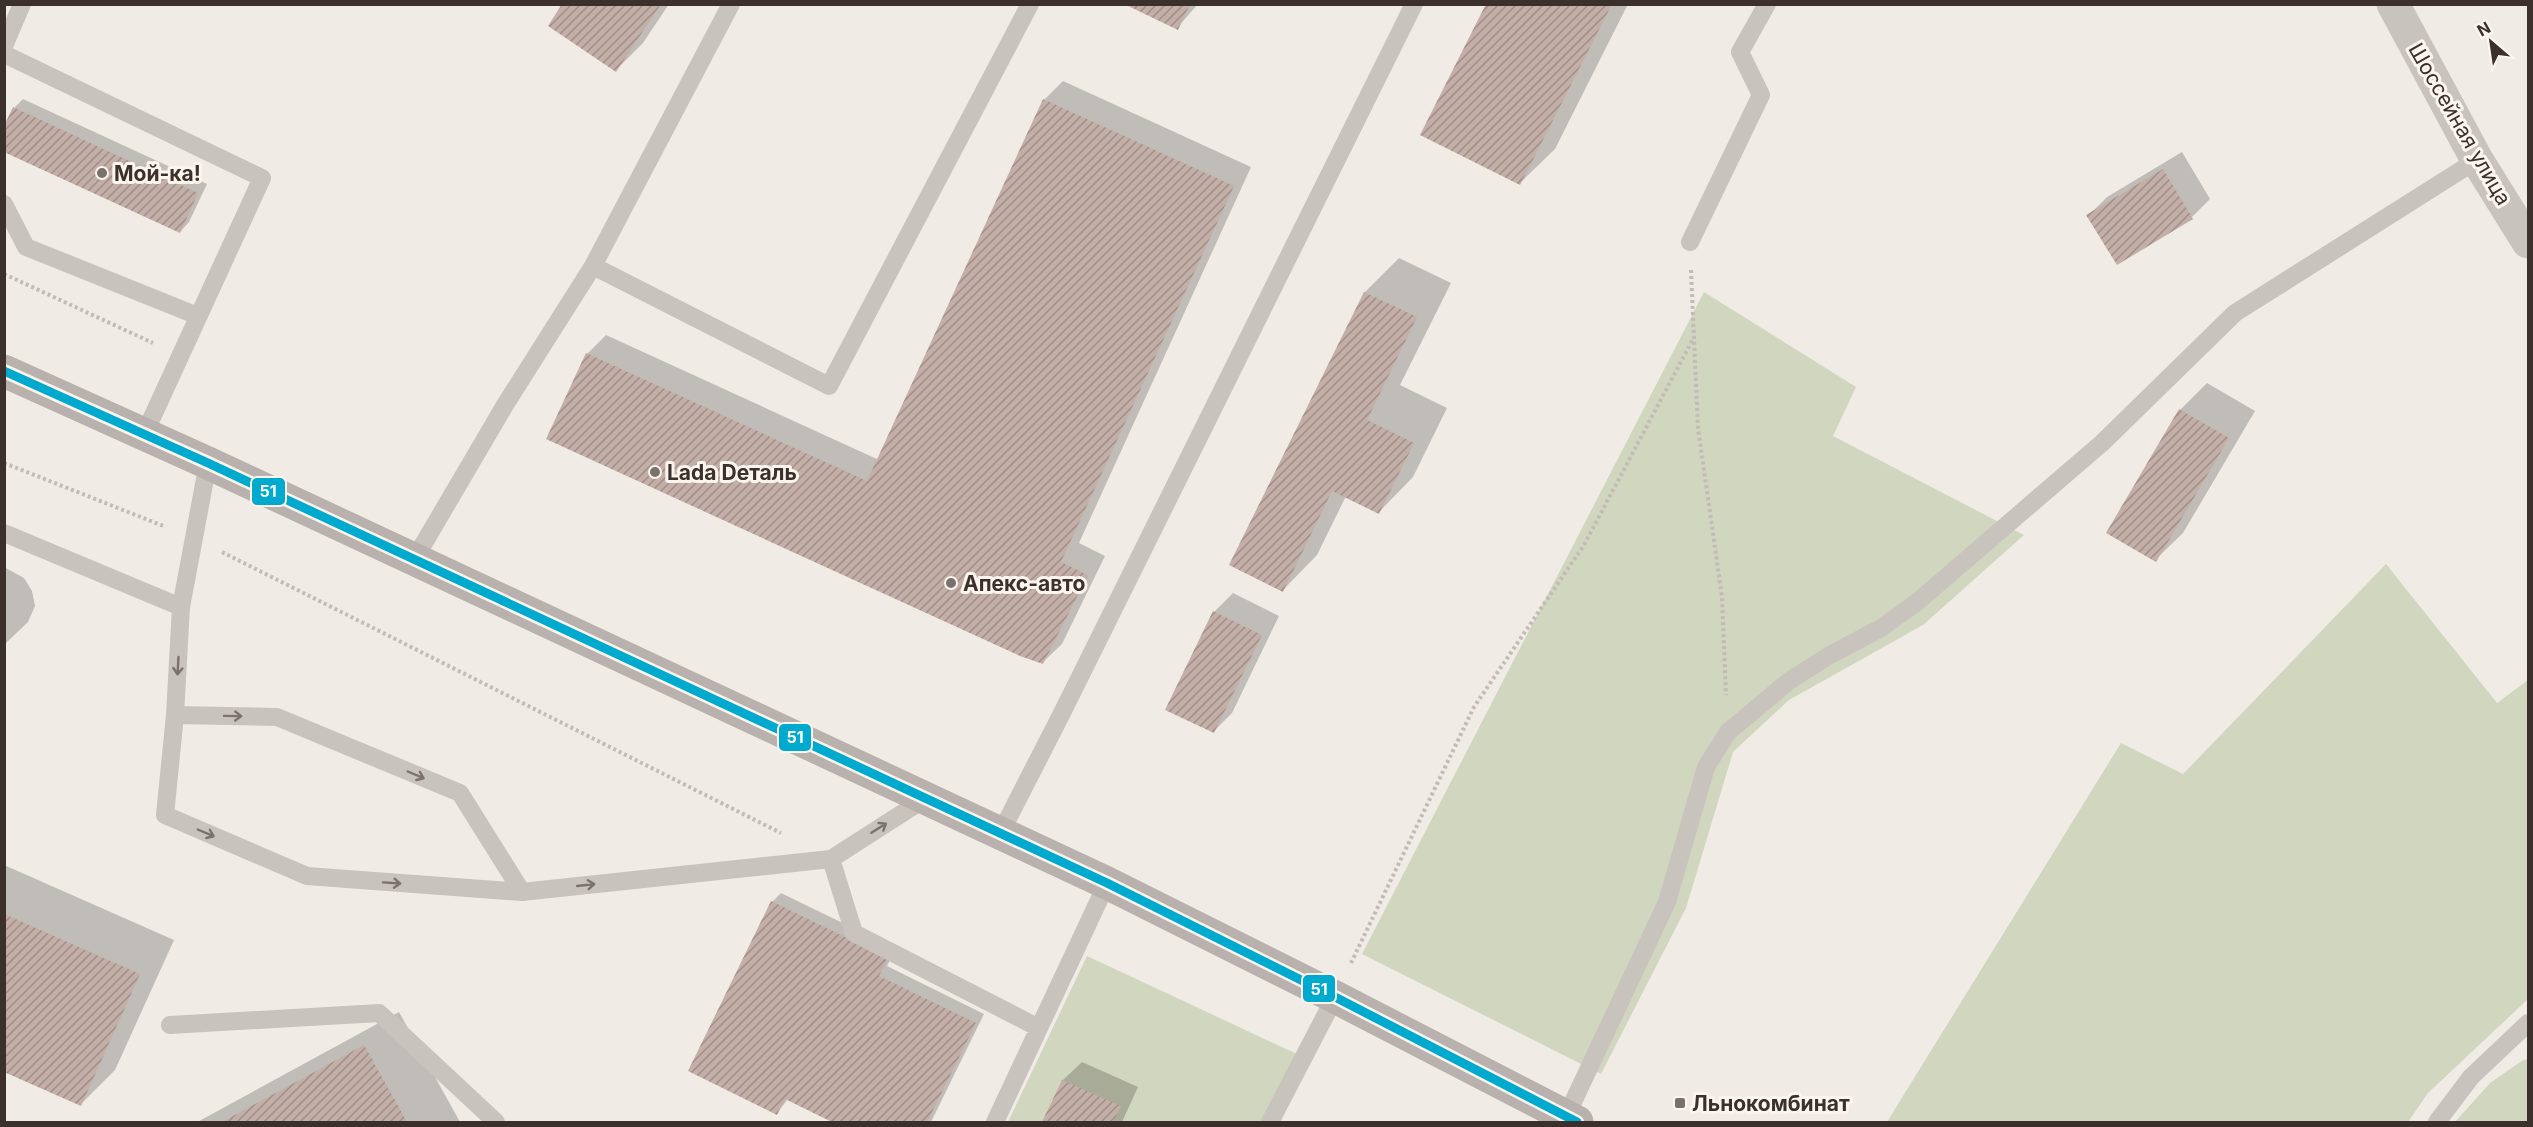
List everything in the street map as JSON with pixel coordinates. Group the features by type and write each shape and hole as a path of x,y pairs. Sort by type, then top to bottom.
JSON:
{"main road":[{"path":"5,370 1107,883 1335,997 1571,1120"}],"street":[{"name":"Шоссейная улица","path":"2393,4 2477,160 2529,242"}],"lane":[{"path":"4,46 22,4"},
{"path":"414,560 505,405 593,266 731,4"},
{"path":"593,266 830,386 1030,4"},
{"path":"1000,834 1061,716 1414,4"},
{"path":"1690,242 1761,95 1740,52 1767,4"},
{"path":"4,54 262,178 144,435"},
{"path":"1571,1120 1667,902 1706,767 1728,732 1789,681 1830,655 1881,628 1916,603 2102,443 2235,313 2477,160"},
{"path":"4,204 26,247 198,316"},
{"path":"208,464 181,607 165,815 307,876 522,892 831,859 926,798"},
{"path":"4,533 181,607"},
{"path":"174,715 277,717 460,793 522,892"},
{"path":"831,859 854,933 1039,1028"},
{"path":"994,1122 1107,883"},
{"path":"1270,1122 1335,997"},
{"path":"170,1025 379,1013 496,1122"},
{"path":"2437,1122 2471,1077 2529,1023"}],"path":[{"path":"1690,242 1698,428 1722,597 1728,732"},
{"path":"4,274 180,356"},
{"path":"1335,997 1474,707 1584,545 1694,337"},
{"path":"4,463 193,538 831,859"}],"green space":[{"path":"1704,292 1856,387 1833,436 2024,535 1923,625 1789,700 1733,752 1686,908 1601,1074 1362,954"},
{"path":"2386,564 2497,703 2528,680 2528,999 2428,1093 2408,1122 1887,1122 2121,743 2183,774"},
{"path":"1087,956 1299,1055 1267,1122 1008,1122"},
{"path":"2528,1059 2528,1122 2455,1122 2490,1083 2523,1060"}],"building":[{"path":"562,4 661,4 616,72 548,26"},
{"path":"1124,4 1190,4 1178,30"},
{"path":"1486,4 1612,4 1520,185 1420,135"},
{"path":"1043,99 1234,186 1061,562 1088,575 1043,664 1020,656 546,439 586,353 867,481"},
{"name":"Мой-ка!","path":"13,107 198,193 180,233 4,152 4,126"},
{"path":"2163,169 2193,219 2117,265 2086,215"},
{"path":"1364,292 1417,317 1367,420 1414,443 1379,514 1332,491 1283,592 1229,565"},
{"path":"2179,409 2229,438 2156,562 2106,533"},
{"path":"1213,611 1262,635 1214,733 1165,710"},
{"path":"771,901 888,958 879,976 976,1023 927,1122 832,1122 785,1099 777,1115 688,1071"},
{"path":"4,914 140,974 81,1106 4,1072"},
{"path":"364,1045 407,1122 222,1122"},
{"path":"1062,1080 1121,1106 1113,1122 1042,1122"}],"transit line":[{"name":"51","path":"4,371 208,463 1107,883 1577,1122"}],"place":[{"name":"Мой-ка!","path":"102,173"},
{"name":"Lada Dеталь","path":"655,472"},
{"name":"Апекс-авто","path":"951,583"},
{"name":"Льнокомбинат","path":"1680,1103"}]}
